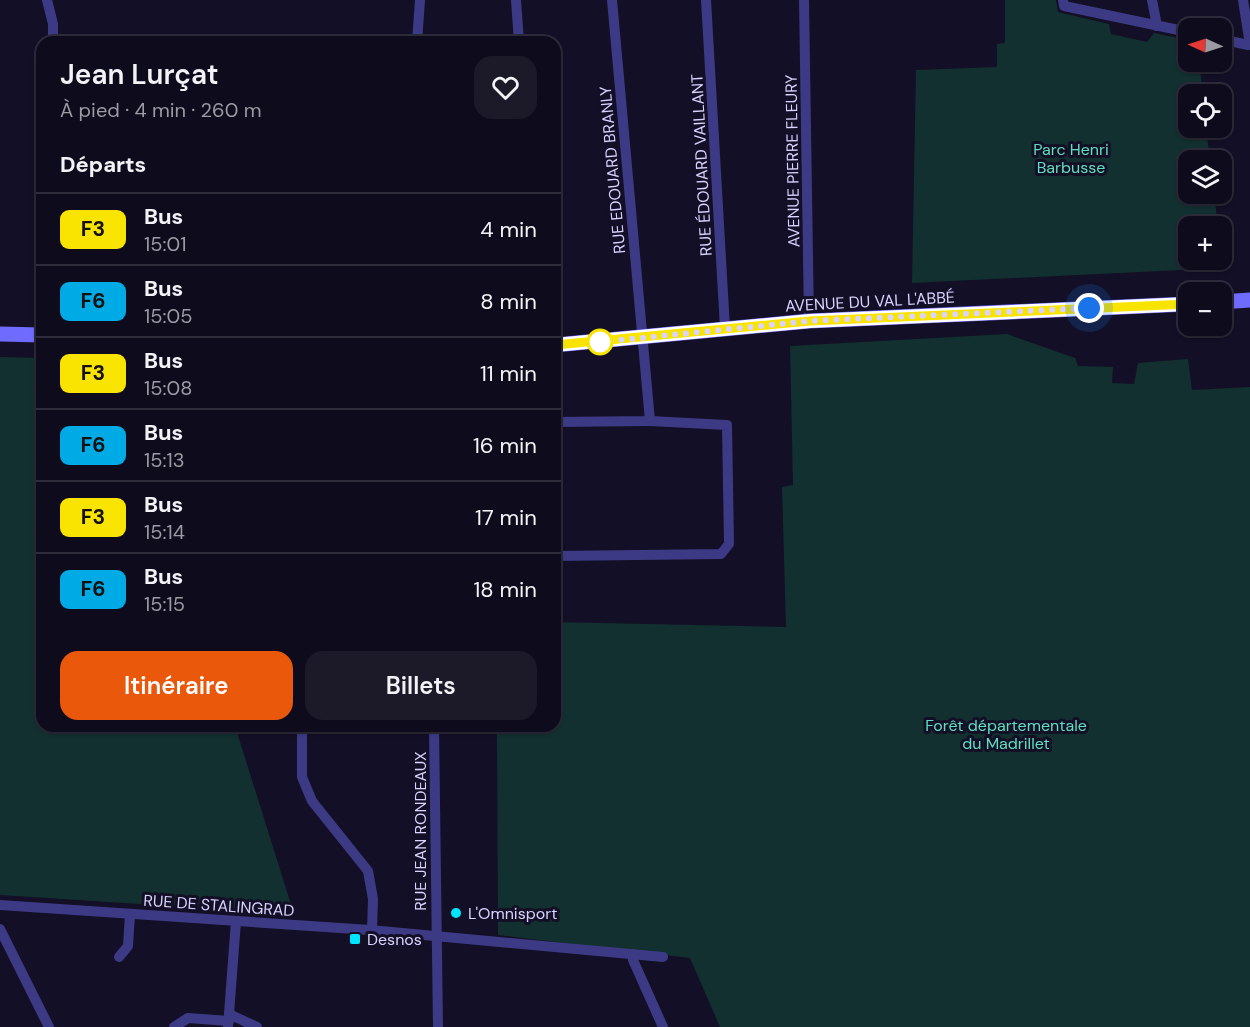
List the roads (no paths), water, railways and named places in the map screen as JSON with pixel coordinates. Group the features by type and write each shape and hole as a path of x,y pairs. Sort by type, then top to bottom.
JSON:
{"main road":[{"path":"1232,301 1250,300"},
{"name":"AVENUE DU VAL L'ABBÉ","path":"561,345 810,321 1178,304"},
{"path":"0,334 36,335"}],"street":[{"path":"47,0 53,24 53,36"},
{"path":"417,36 420,0"},
{"path":"516,0 519,36"},
{"name":"RUE EDOUARD BRANLY","path":"612,0 650,421"},
{"name":"RUE ÉDOUARD VAILLANT","path":"706,0 725,328"},
{"name":"AVENUE PIERRE FLEURY","path":"804,0 810,321"},
{"path":"1063,0 1064,6 1178,30"},
{"path":"1152,0 1157,26"},
{"path":"1232,41 1249,45 1244,0"},
{"path":"561,422 650,421 727,425 729,544 727,550 721,554 561,556"},
{"path":"302,732 302,777 312,801 368,871 373,899 372,930"},
{"name":"RUE JEAN RONDEAUX","path":"434,732 438,1027"},
{"name":"RUE DE STALINGRAD","path":"0,905 372,930 663,957"},
{"path":"119,957 128,946 130,914"},
{"path":"229,1021 236,921"},
{"path":"0,929 49,1027"},
{"path":"633,954 633,960 663,1027"},
{"path":"174,1027 188,1018 229,1021 257,1027"}],"place":[{"name":"L'Omnisport","path":"456,913"},
{"name":"Desnos","path":"355,939"}],"park label":[{"name":"Parc Henri Barbusse","path":"1071,158"},
{"name":"Forêt départementale du Madrillet","path":"1006,734"}]}
